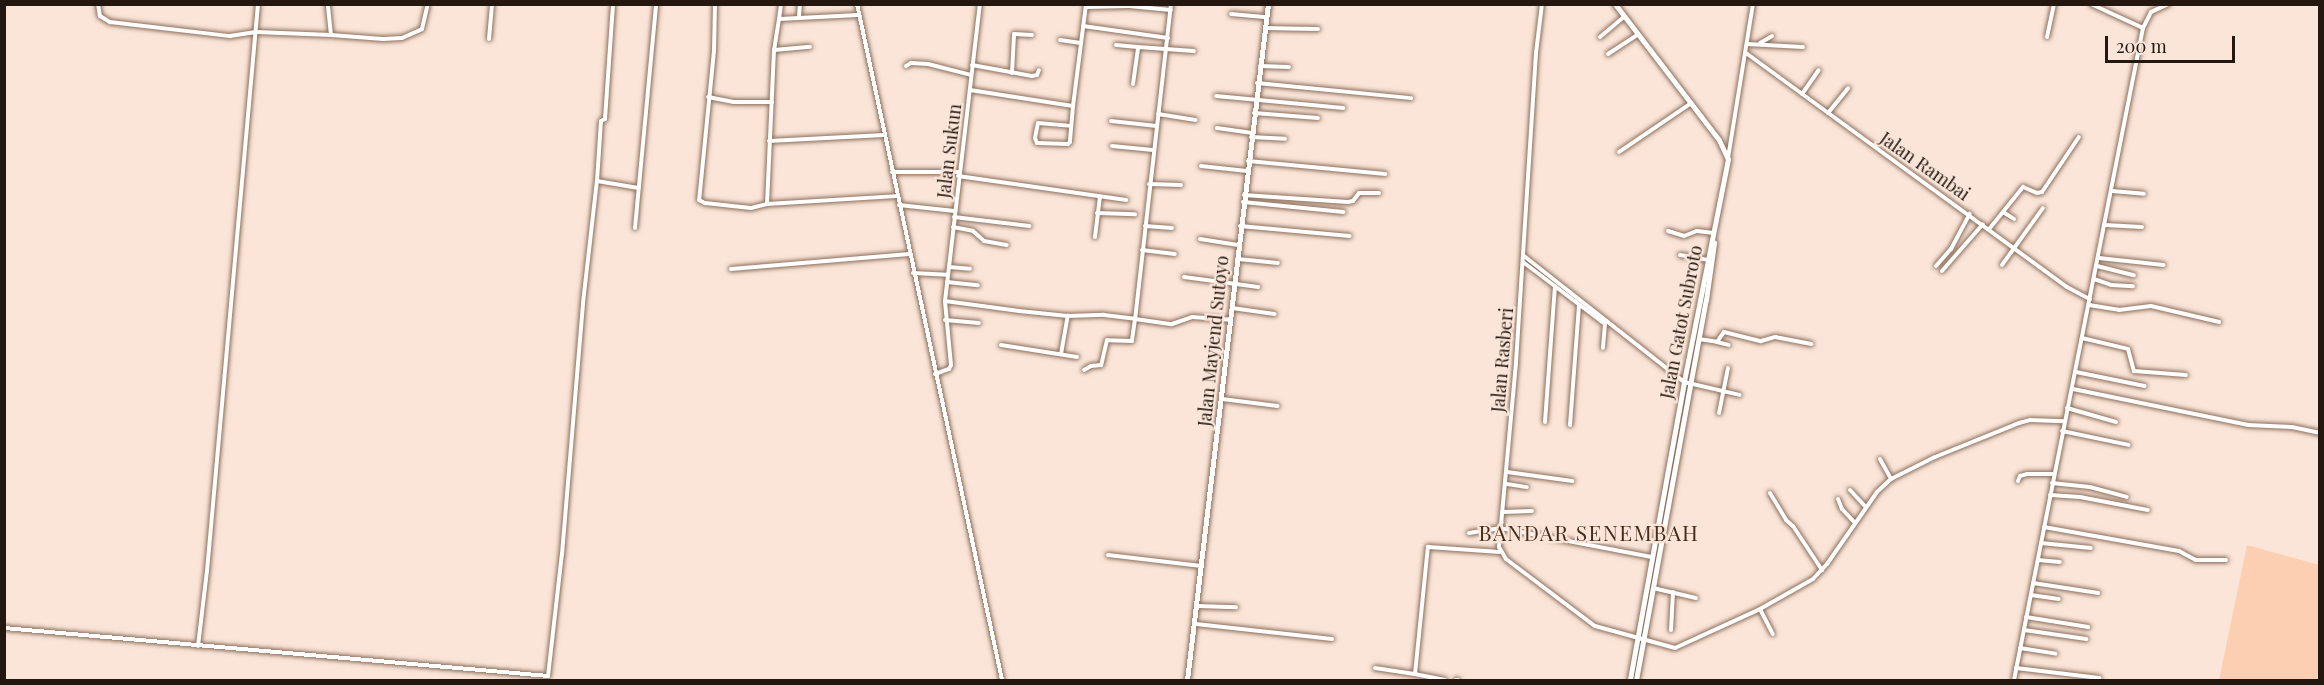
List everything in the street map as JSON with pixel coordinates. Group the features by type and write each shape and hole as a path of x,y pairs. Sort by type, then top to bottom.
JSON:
{"main road":[{"name":"Jalan Mayjend Sutoyo","path":"1188,681 1231,320 1239,226 1268,4"},
{"path":"1615,4 1637,36 1719,140 1728,159"},
{"name":"Jalan Gatot Subroto","path":"1630,681 1641,639 1653,557 1728,159"},
{"path":"1636,681 1641,639 1653,588 1686,384 1699,339 1712,266 1714,234"}],"street":[{"path":"98,4 100,16 115,23 224,36 256,32 383,39 411,35 424,26 428,4"},
{"path":"198,646 207,571 258,4"},
{"path":"328,4 331,35"},
{"path":"489,39 492,4"},
{"path":"4,628 548,676 562,554 582,313 613,4"},
{"path":"635,228 656,4"},
{"path":"715,4 699,200 705,203 751,208 767,204 896,196"},
{"path":"767,204 774,50 781,4"},
{"path":"799,17 800,4"},
{"path":"857,4 896,196 1002,681"},
{"name":"Jalan Sukun","path":"935,374 949,369 951,365 945,320 947,275 980,4"},
{"name":"Jalan Rasberi","path":"1500,552 1500,528 1507,484 1536,53 1542,4"},
{"path":"1728,159 1753,4"},
{"path":"2047,37 2054,4"},
{"path":"2091,4 2143,28"},
{"path":"2014,681 2143,28 2151,12 2168,4"},
{"path":"1071,126 1038,123 1035,141 1066,145 1070,142 1086,6 1171,7 1132,341 1107,340 1101,365 1091,366 1084,370"},
{"path":"1231,14 1267,17"},
{"path":"779,19 859,15"},
{"path":"1600,37 1624,17"},
{"path":"1083,26 1168,38"},
{"path":"1265,27 1318,29"},
{"path":"1012,73 1014,34 1032,35"},
{"path":"1608,54 1637,36"},
{"path":"1759,44 1772,36"},
{"path":"1060,40 1081,43"},
{"path":"1747,44 1803,47"},
{"path":"1116,45 1194,51"},
{"path":"774,50 810,47"},
{"path":"1133,84 1138,47"},
{"name":"Jalan Rambai","path":"1746,53 1990,228 2067,287 2090,299"},
{"path":"906,66 913,63 928,64 971,75"},
{"path":"972,65 1035,76 1039,70"},
{"path":"1259,66 1288,67"},
{"path":"1802,94 1819,70"},
{"path":"1257,83 1411,98"},
{"path":"1828,113 1848,88"},
{"path":"970,90 1073,106"},
{"path":"1216,96 1343,108"},
{"path":"708,97 734,102 772,102"},
{"path":"1619,152 1690,104"},
{"path":"1254,112 1318,118"},
{"path":"1158,114 1196,120"},
{"path":"1111,121 1156,126"},
{"path":"1217,128 1285,139"},
{"path":"769,141 884,135"},
{"path":"1990,228 2023,187 2037,193 2042,192 2079,137"},
{"path":"1112,146 1153,150"},
{"path":"1247,161 1385,174"},
{"path":"1201,166 1247,171"},
{"path":"892,172 959,174 1100,198 1126,200"},
{"path":"597,181 638,188"},
{"path":"1149,184 1181,185"},
{"path":"2112,191 2144,194"},
{"path":"1243,199 1348,202 1353,201 1359,193 1379,193"},
{"path":"1095,237 1100,198"},
{"path":"1243,199 1344,212"},
{"path":"898,205 955,211"},
{"path":"2002,265 2043,208"},
{"path":"2004,212 2014,219"},
{"path":"1097,213 1135,214"},
{"path":"1936,266 1951,249 1970,214"},
{"path":"954,217 1029,226"},
{"path":"1942,271 1983,224"},
{"path":"2105,225 2142,227"},
{"path":"1145,226 1172,228"},
{"path":"1239,226 1350,236"},
{"path":"953,227 974,231 984,241 1007,245"},
{"path":"1668,231 1684,236 1697,231 1714,234"},
{"path":"1200,239 1238,245"},
{"path":"1142,250 1175,254"},
{"path":"730,269 909,254"},
{"path":"1523,255 1686,384 1740,395"},
{"path":"1680,255 1708,260"},
{"path":"1236,258 1278,263"},
{"path":"2099,258 2164,266"},
{"path":"1523,262 1605,324 1603,348"},
{"path":"2097,266 2134,275"},
{"path":"948,267 970,269"},
{"path":"913,273 947,275"},
{"path":"1184,277 1258,287"},
{"path":"2094,279 2111,285 2133,286"},
{"path":"947,282 978,285"},
{"path":"1545,422 1555,286"},
{"path":"945,301 1068,316 1104,315 1172,324 1192,317 1231,320"},
{"path":"1570,425 1579,304"},
{"path":"2089,304 2119,310 2151,306 2219,322"},
{"path":"1232,308 1275,314"},
{"path":"1061,354 1068,316"},
{"path":"945,320 979,323"},
{"path":"1716,342 1724,332 1761,341 1775,337 1811,344"},
{"path":"2082,338 2128,349 2134,370 2186,375"},
{"path":"1699,339 1729,345"},
{"path":"1001,345 1077,357"},
{"path":"1719,413 1728,368"},
{"path":"2076,372 2145,386"},
{"path":"2073,389 2248,425 2292,427 2319,432"},
{"path":"1222,399 1278,406"},
{"path":"2067,408 2116,422"},
{"path":"1415,674 1428,547 1500,552 1584,620 1604,630 1675,648 1760,609 1807,583 1822,570 1866,507 1891,479 1937,456 2019,423 2030,420 2064,422"},
{"path":"2062,430 2130,445"},
{"path":"1880,459 1891,479"},
{"path":"1507,472 1572,481"},
{"path":"2018,481 2020,476 2027,474 2054,474"},
{"path":"2052,483 2090,487 2127,497"},
{"path":"1507,484 1527,487"},
{"path":"1850,490 1866,507"},
{"path":"1770,494 1822,570"},
{"path":"2050,495 2080,497 2148,510"},
{"path":"1839,499 1842,509 1855,523"},
{"path":"1502,512 1532,511"},
{"path":"2044,527 2179,551 2196,560 2226,561"},
{"path":"1468,533 1500,528 1653,557"},
{"path":"2041,543 2091,548"},
{"path":"1108,555 1201,566"},
{"path":"2038,560 2060,562"},
{"path":"2033,583 2098,593"},
{"path":"1653,588 1696,597"},
{"path":"1671,630 1673,592"},
{"path":"2031,595 2059,599"},
{"path":"1198,606 1236,608"},
{"path":"1760,609 1773,634"},
{"path":"2026,617 2088,627"},
{"path":"1196,624 1332,639"},
{"path":"2024,630 2086,639"},
{"path":"2020,648 2056,654"},
{"path":"1375,668 1445,681"},
{"path":"2016,668 2099,678"}],"shaded area":[{"path":"2247,545 2319,565 2319,680 2219,680"}],"district":[{"name":"BANDAR SENEMBAH","path":"1589,532"}]}
